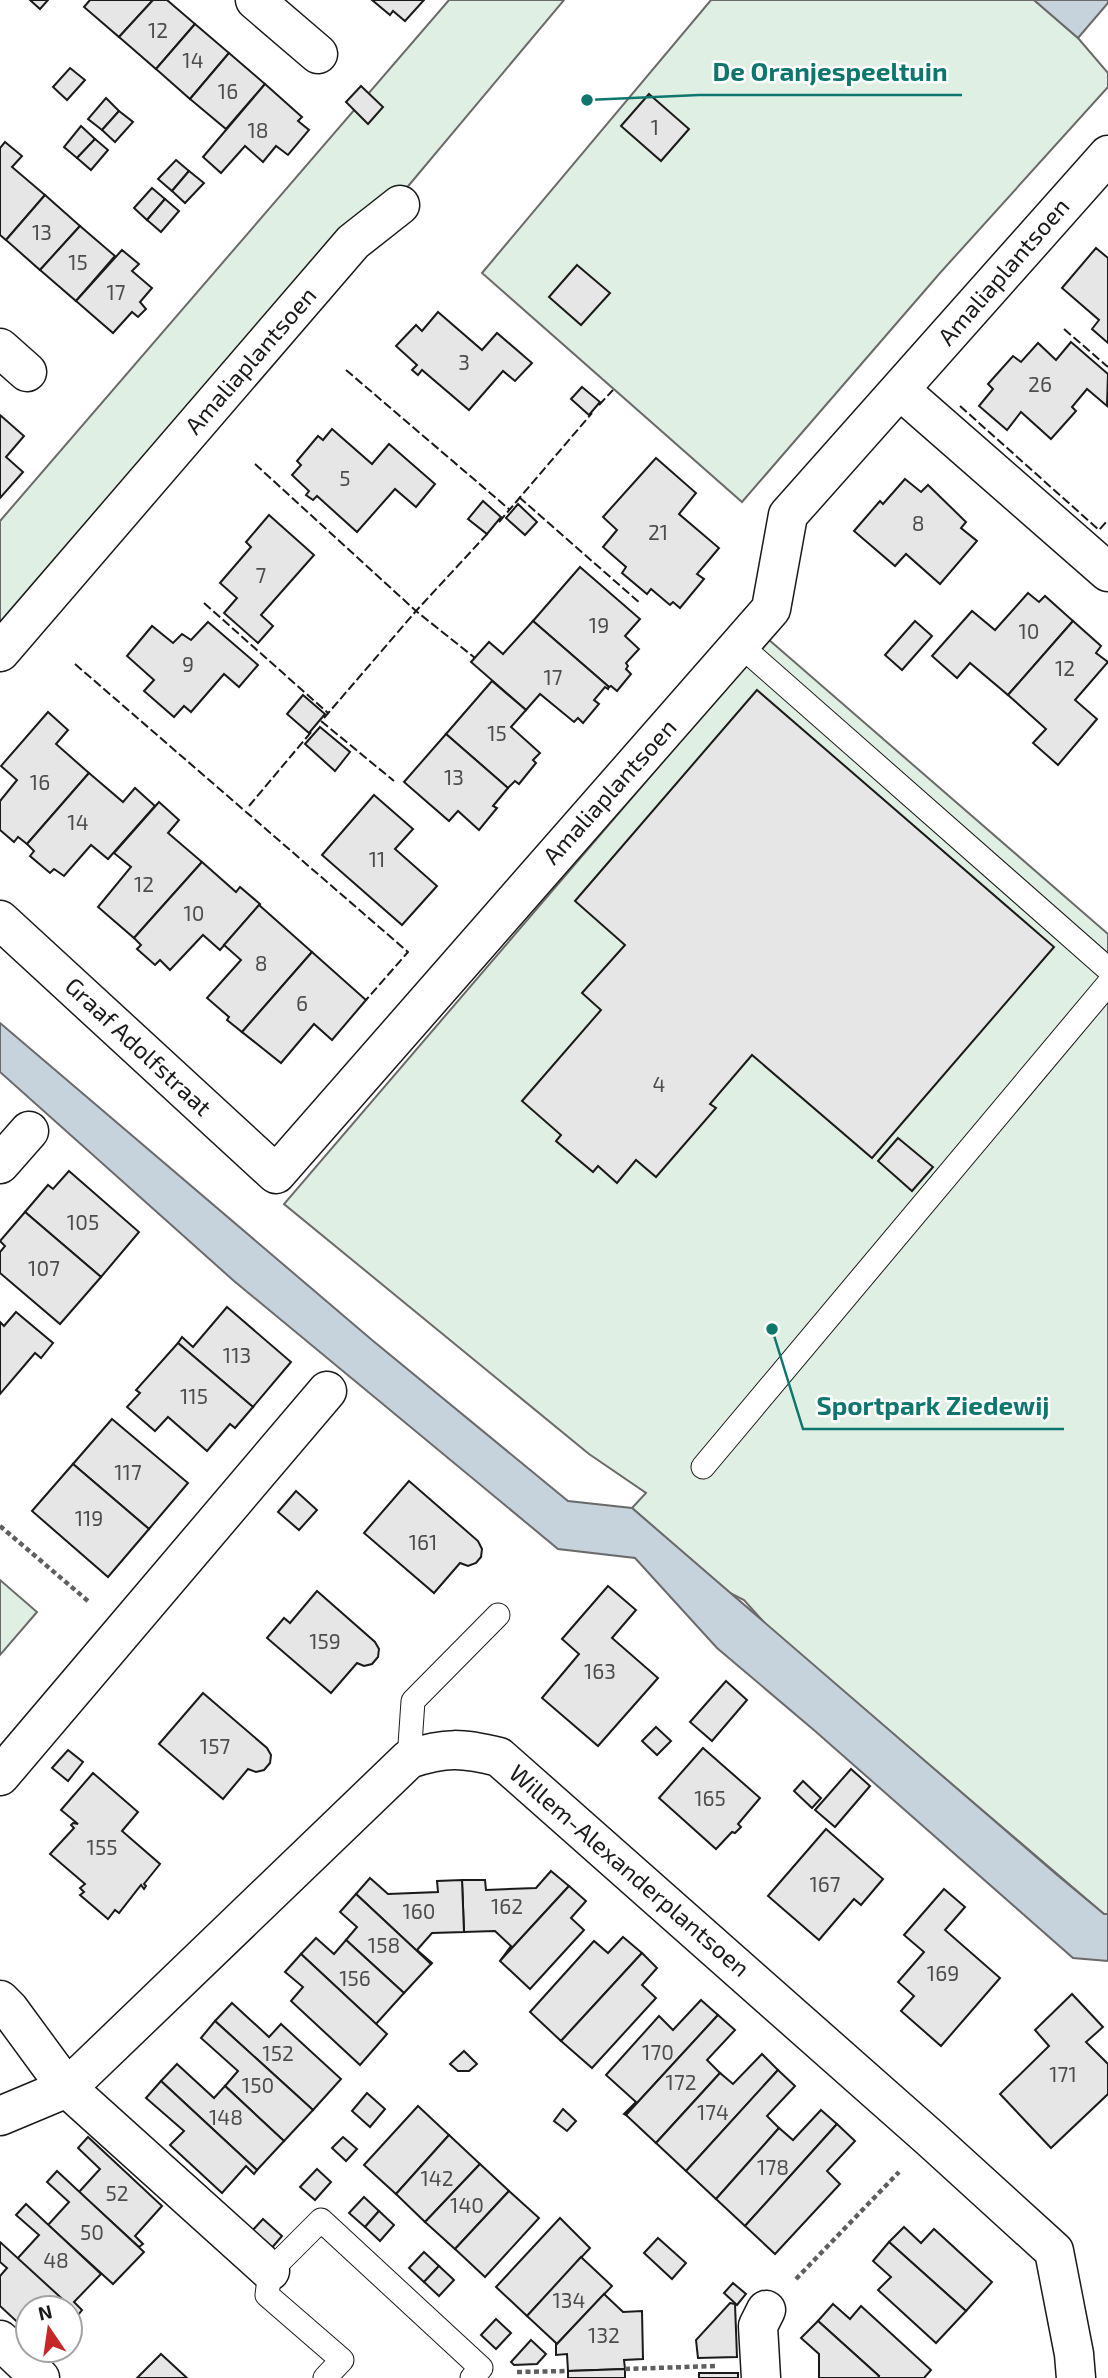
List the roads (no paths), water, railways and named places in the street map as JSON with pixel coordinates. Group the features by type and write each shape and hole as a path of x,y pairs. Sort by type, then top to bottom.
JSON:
{"street":[{"path":"255,0 318,54"},
{"name":"Amaliaplantsoen","path":"276,1174 771,609 788,515 1108,155"},
{"name":"Amaliaplantsoen","path":"0,652 353,242 400,205"},
{"path":"900,390 1108,572"},
{"name":"Graaf Adolfstraat","path":"0,920 276,1174"},
{"path":"0,1164 29,1131"},
{"path":"0,1776 327,1391"},
{"name":"Willem-Alexanderplantsoen","path":"0,2116 68,2088 409,1759 439,1749 471,1750 499,1757 1054,2251 1074,2354 1076,2378"},
{"path":"0,2000 68,2088 270,2271"},
{"path":"761,2371 758,2326 766,2309"},
{"path":"0,2340 40,2378"}],"lane":[{"path":"740,645 1108,969"},
{"path":"703,1467 1108,984"},
{"path":"409,1759 413,1701 498,1615"},
{"path":"326,2378 341,2360 267,2295 270,2271 321,2220 477,2373"}],"place":[{"name":"De Oranjespeeltuin","path":"587,100"},
{"name":"Sportpark Ziedewij","path":"772,1329"}]}
